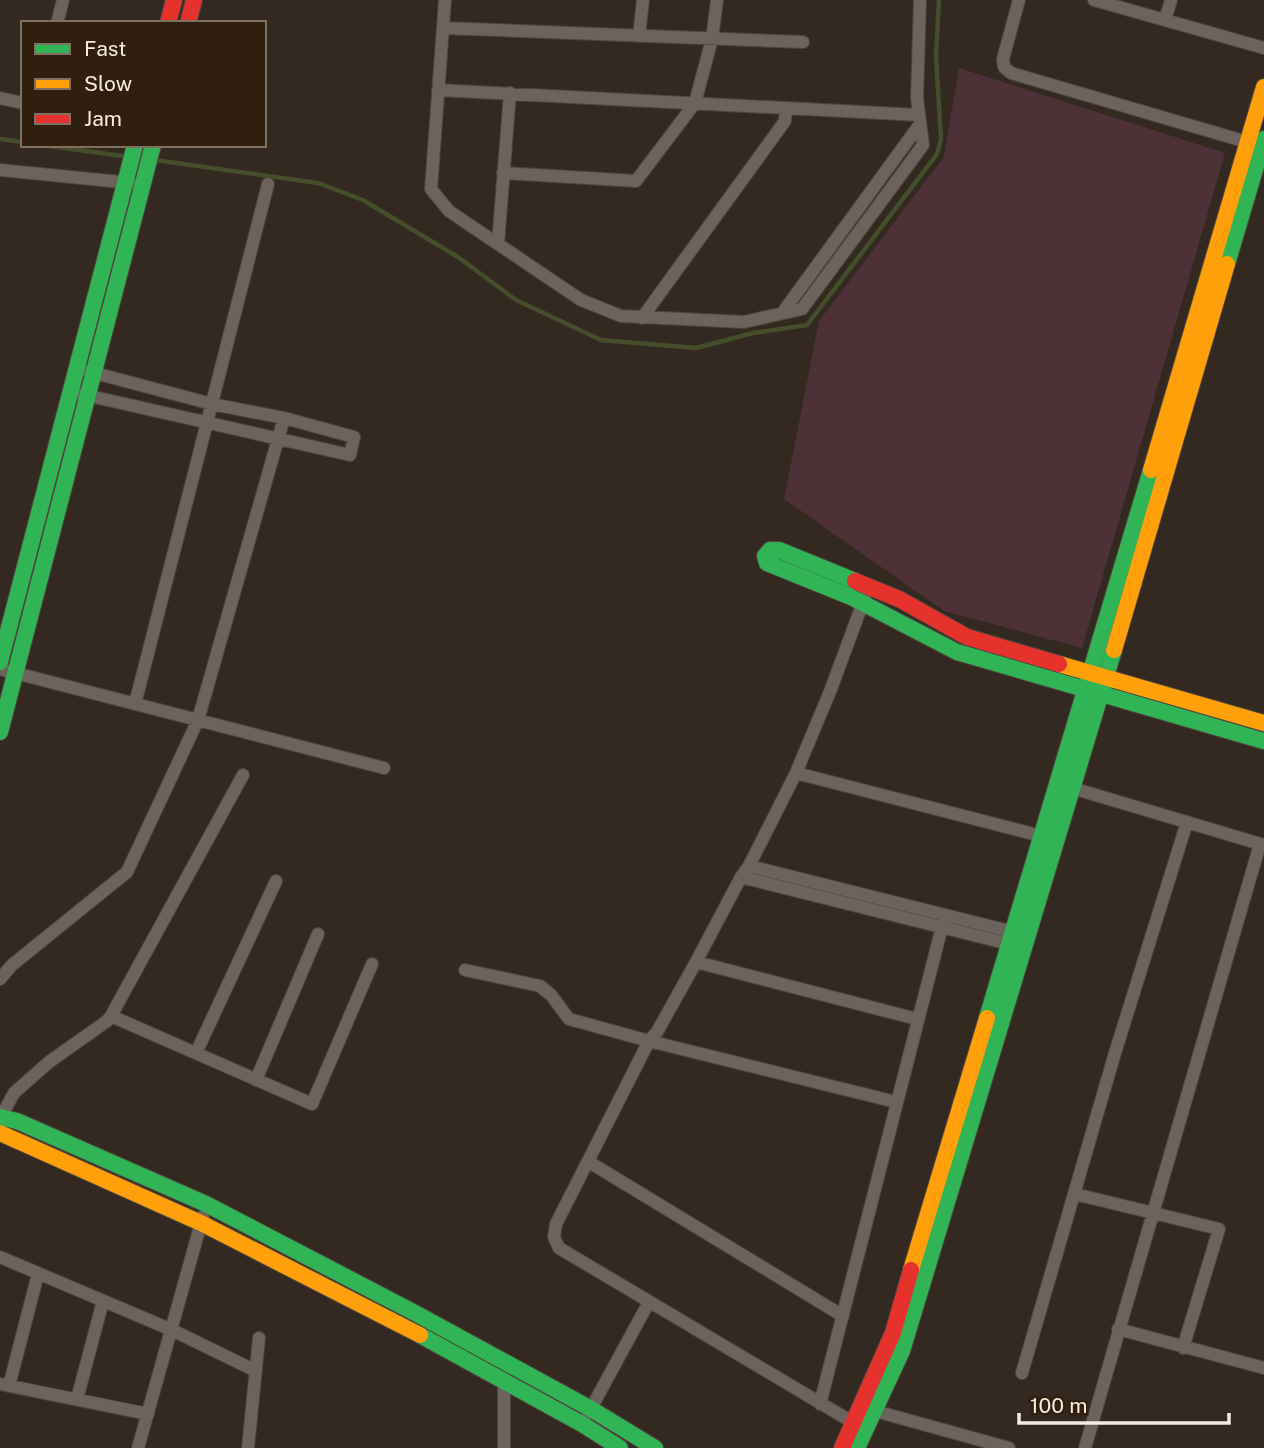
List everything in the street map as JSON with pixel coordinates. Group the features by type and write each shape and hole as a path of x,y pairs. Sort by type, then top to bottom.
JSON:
{"street":[{"path":"58,21 63,0"},
{"path":"169,21 174,0"},
{"path":"189,21 194,0"},
{"path":"445,0 431,189 449,211 581,300 621,316 744,323 783,312 919,120 920,0"},
{"path":"639,36 643,0"},
{"path":"503,173 636,181 695,103 712,39 717,0"},
{"path":"1019,0 1003,60 1004,67 1011,73 1259,144"},
{"path":"1094,0 1264,48"},
{"path":"1165,20 1171,0"},
{"path":"443,28 803,42"},
{"path":"842,1448 875,1410 902,1351 1019,940 1259,144 1264,87"},
{"path":"438,90 786,108 919,120"},
{"path":"498,244 510,93"},
{"path":"0,98 21,103"},
{"path":"642,317 785,121 786,108"},
{"path":"0,663 134,147"},
{"path":"0,732 8,671 88,395 152,147"},
{"path":"0,170 142,184"},
{"path":"135,704 268,184"},
{"path":"70,392 350,455 354,437 76,369"},
{"path":"0,979 12,965 127,872 198,720 284,418"},
{"path":"1264,723 1096,683 957,652 862,603 767,563 765,556 770,550 779,550 899,600 967,638 1096,683 1264,741"},
{"path":"859,1426 559,1248 554,1237 556,1224 649,1041 657,1032 741,877 750,866 796,773 869,587"},
{"path":"8,671 384,768"},
{"path":"1050,839 1072,788 1096,683"},
{"path":"796,773 1050,839"},
{"path":"0,1122 14,1093 49,1062 111,1016 243,775"},
{"path":"1072,788 1262,845 1085,1448"},
{"path":"1022,1373 1115,1053 1187,822"},
{"path":"750,866 945,915 1019,940"},
{"path":"741,877 941,928 1019,940"},
{"path":"196,1053 276,881"},
{"path":"820,1404 945,915"},
{"path":"256,1080 318,934"},
{"path":"857,1448 859,1426 893,1333 951,1133 1019,940"},
{"path":"696,961 917,1019"},
{"path":"111,1016 312,1104 372,964"},
{"path":"465,970 540,986 551,995 567,1018 896,1102"},
{"path":"0,1122 17,1121 206,1204 415,1313 591,1409 654,1448"},
{"path":"0,1122 407,1328 582,1423 620,1448"},
{"path":"589,1162 843,1316"},
{"path":"1075,1194 1219,1229 1183,1348"},
{"path":"138,1448 206,1204"},
{"path":"0,1257 172,1330 256,1371"},
{"path":"38,1273 4,1385 148,1414"},
{"path":"77,1399 103,1301"},
{"path":"582,1423 649,1302"},
{"path":"407,1328 415,1313"},
{"path":"1118,1329 1264,1368"},
{"path":"248,1448 259,1338"},
{"path":"504,1380 504,1448"},
{"path":"875,1410 1009,1448"}],"shaded area":[{"path":"959,68 1225,153 1082,648 944,611 784,499 819,321 944,157"}],"waterway":[{"path":"155,160 318,183 363,200 458,257 516,300 601,340 696,348 753,333 807,325 937,154 941,139 936,56 939,0"},
{"path":"0,139 21,142"},
{"path":"57,147 129,157"}],"traffic: fast":[{"path":"1227,264 1264,139"},
{"path":"0,662 134,147"},
{"path":"0,732 152,147"},
{"path":"987,1018 1151,470"},
{"path":"855,581 779,550 770,550 765,556 767,563 851,597 957,652 1264,741"},
{"path":"857,1448 902,1351 1114,650"},
{"path":"0,1117 17,1121 206,1204 415,1313 591,1409 655,1448"},
{"path":"420,1335 582,1424 620,1448"}],"traffic: slow":[{"path":"1151,470 1264,87"},
{"path":"1114,650 1227,264"},
{"path":"1059,664 1264,723"},
{"path":"911,1270 987,1018"},
{"path":"0,1133 201,1223 420,1335"}],"traffic: jam":[{"path":"169,21 174,0"},
{"path":"189,21 194,0"},
{"path":"855,581 899,599 967,637 1059,664"},
{"path":"842,1448 893,1333 911,1270"}]}
